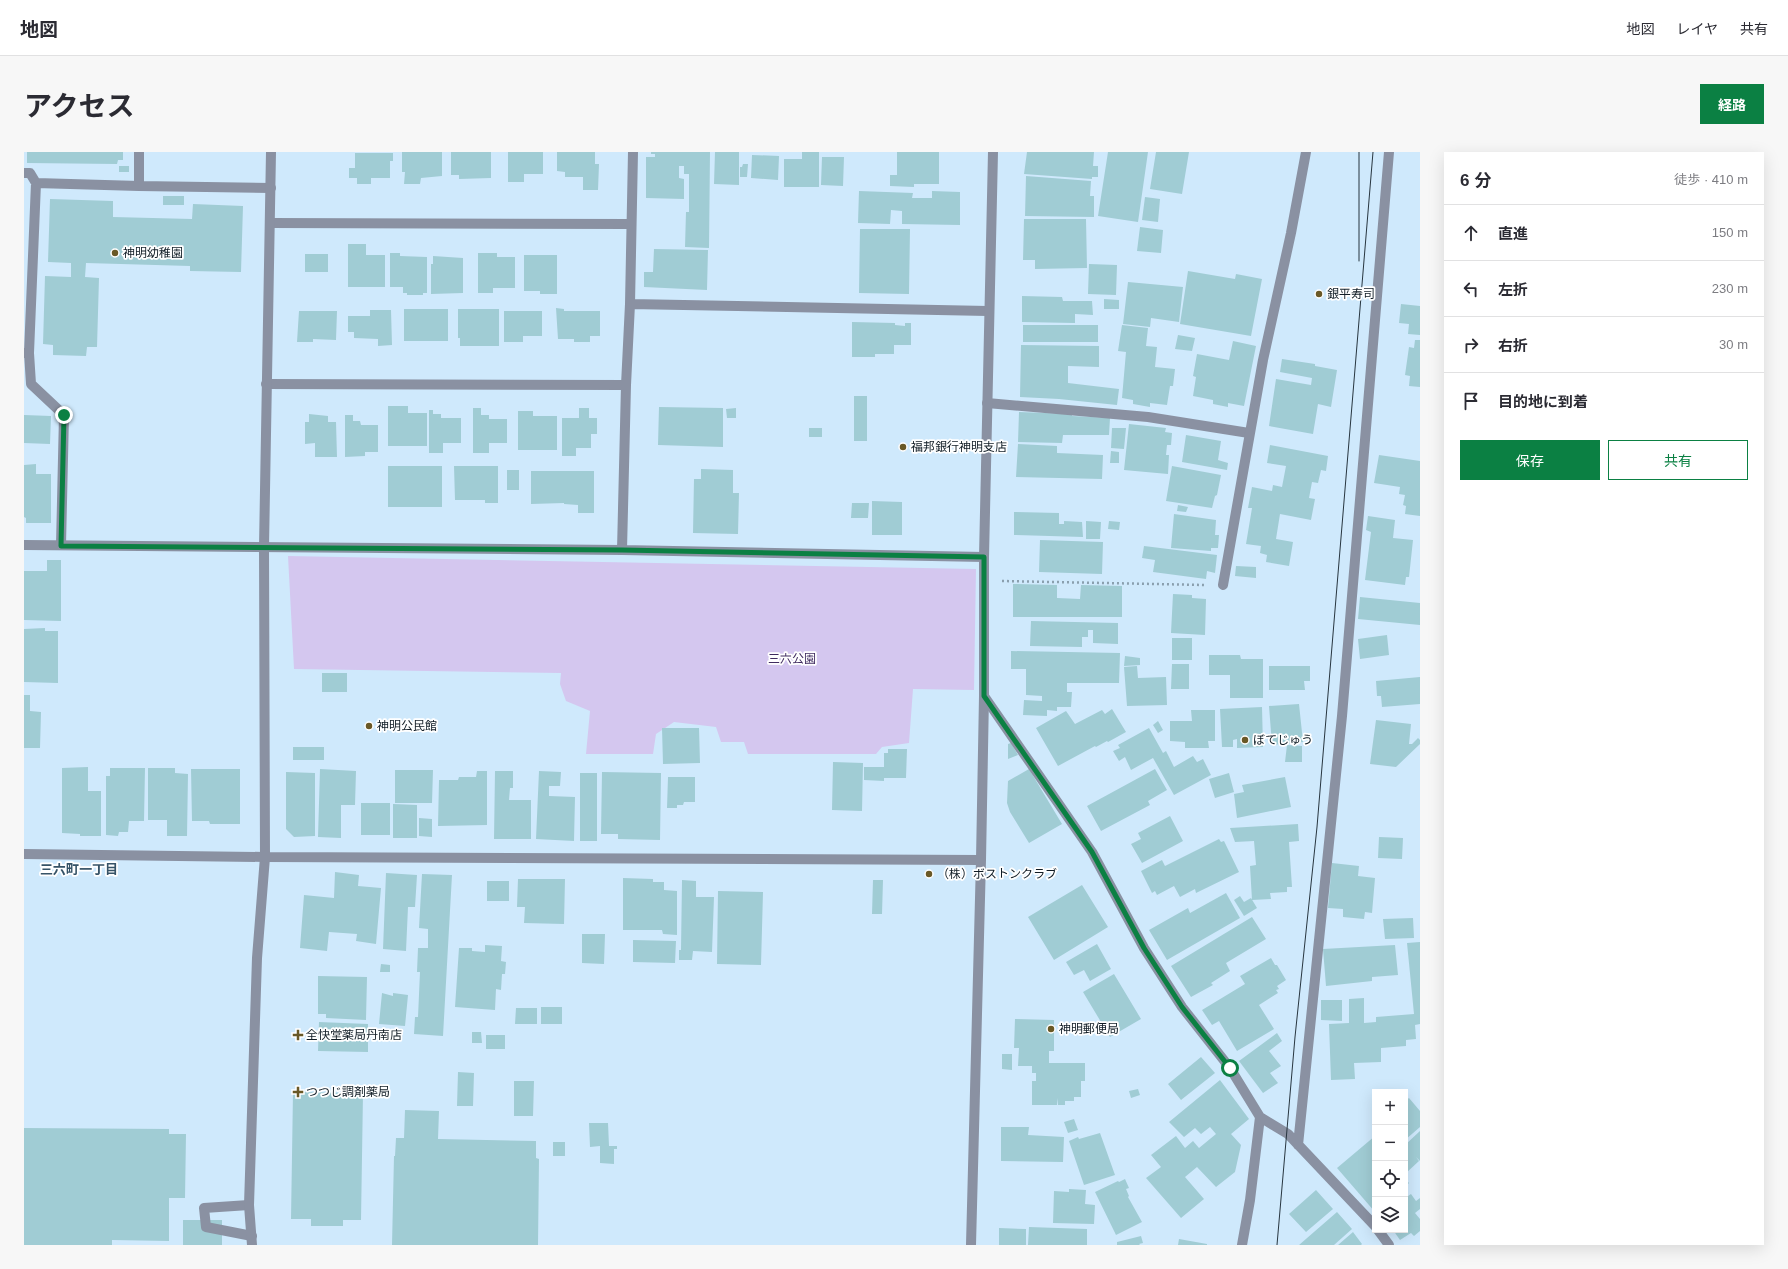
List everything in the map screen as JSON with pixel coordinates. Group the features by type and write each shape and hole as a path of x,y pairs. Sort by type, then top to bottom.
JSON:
{"street":[{"path":"138,186 139,152"},
{"path":"249,1205 204,1208 206,1227 252,1241 249,1205 257,958 265,857 264,547 266,384 271,223 271,152"},
{"path":"622,550 626,385 630,304 630,224 633,152"},
{"path":"971,1245 981,860 988,312 993,152"},
{"path":"1223,585 1249,433 1263,360 1291,233 1306,152"},
{"path":"1298,1145 1342,716 1389,152"},
{"path":"24,173 30,173 36,183 26,353 31,384 64,415 61,546"},
{"path":"36,183 270,188"},
{"path":"271,223 630,224"},
{"path":"630,304 988,312"},
{"path":"266,384 626,385"},
{"path":"987,403 1148,417 1249,433"},
{"path":"24,545 622,550 984,557"},
{"path":"984,696 1092,852 1144,948 1182,1007 1230,1068 1260,1116 1288,1134 1372,1223"},
{"path":"24,854 265,857 981,860"},
{"path":"1242,1245 1250,1200 1260,1116"},
{"path":"1380,1233 1389,1245"}],"path":[{"path":"984,580 1223,585"}],"green space":[{"name":"三六公園","path":"288,556 976,569 974,690 913,689 909,743 882,747 876,754 748,754 744,742 721,742 716,727 674,722 656,734 653,754 586,754 590,711 566,701 560,684 561,673 294,669"}],"building":[{"path":"27,152 123,152 123,160 118,160 117,164 27,163"},
{"path":"402,152 442,152 442,176 421,178 420,184 404,184 405,172 402,172"},
{"path":"451,152 491,152 491,178 459,179 459,175 451,175"},
{"path":"508,152 543,152 543,174 524,174 524,182 508,182"},
{"path":"557,152 595,152 595,164 599,164 598,190 583,190 583,177 565,177 565,172 557,171"},
{"path":"651,152 710,152 709,248 685,247 686,212 689,212 689,174 684,174 684,166 679,166 679,178 684,179 684,199 646,198 646,157 655,157 655,154 651,154"},
{"path":"715,152 739,152 739,185 714,184"},
{"path":"802,152 819,152 819,187 784,187 784,159 802,159"},
{"path":"897,152 939,152 939,184 914,184 914,187 890,186 890,175 897,175"},
{"path":"1027,152 1094,152 1093,166 1098,166 1098,177 1092,177 1092,179 1024,174"},
{"path":"1108,152 1148,152 1138,222 1098,216"},
{"path":"1156,152 1189,152 1182,194 1150,189"},
{"path":"355,153 393,153 393,161 390,161 390,178 371,178 371,184 357,184 357,178 349,178 349,168 355,168"},
{"path":"752,155 779,156 778,180 751,178"},
{"path":"822,157 844,157 843,186 821,185"},
{"path":"743,164 748,164 747,177 740,177 740,167 742,167"},
{"path":"119,166 129,166 129,172 119,172"},
{"path":"1026,176 1091,181 1090,196 1094,196 1094,217 1025,216"},
{"path":"859,191 913,193 912,198 932,198 932,191 960,192 960,225 902,224 902,211 891,210 890,224 858,223"},
{"path":"163,196 184,196 184,205 163,205"},
{"path":"1145,197 1160,199 1158,222 1142,220"},
{"path":"50,199 113,201 113,217 192,219 193,204 243,206 241,272 190,271 190,266 86,263 85,277 99,278 97,347 87,347 86,356 53,355 53,345 43,344 45,276 71,277 71,263 48,262"},
{"path":"1024,219 1086,219 1087,268 1035,269 1035,260 1023,260"},
{"path":"1140,227 1163,230 1161,253 1137,251"},
{"path":"860,229 910,229 909,294 859,293"},
{"path":"348,244 366,244 366,255 385,255 385,287 348,287"},
{"path":"654,249 708,250 707,290 644,287 644,272 653,272"},
{"path":"390,253 400,253 400,256 427,257 427,293 423,293 423,295 407,295 407,293 403,293 403,287 390,287"},
{"path":"478,253 497,253 497,257 515,257 515,288 493,288 493,293 478,293"},
{"path":"305,254 328,254 328,272 305,272"},
{"path":"524,255 557,255 557,294 540,294 540,291 524,291"},
{"path":"433,256 463,258 463,293 431,294 431,264 433,264"},
{"path":"1089,264 1117,265 1116,295 1088,294"},
{"path":"1188,271 1235,279 1236,274 1262,279 1251,336 1180,324"},
{"path":"1128,282 1183,287 1179,322 1151,318 1150,327 1123,324"},
{"path":"1022,296 1062,297 1063,301 1092,301 1093,315 1075,314 1075,323 1022,322"},
{"path":"1104,299 1119,300 1119,309 1104,309"},
{"path":"1401,304 1420,306 1420,335 1408,334 1409,324 1399,323"},
{"path":"556,308 564,309 564,311 600,311 600,336 590,336 590,342 574,342 574,339 558,339"},
{"path":"404,309 448,309 448,341 404,341"},
{"path":"458,309 499,309 499,346 460,346 460,338 458,338"},
{"path":"370,310 391,310 392,345 378,346 378,339 354,338 354,332 348,332 348,316 370,316"},
{"path":"299,311 337,311 336,340 313,339 313,342 297,342"},
{"path":"504,311 542,311 542,336 523,336 523,342 504,342"},
{"path":"852,322 895,323 895,325 905,326 905,323 911,323 911,345 894,345 894,354 875,354 875,357 852,357"},
{"path":"1023,325 1098,325 1098,342 1023,342"},
{"path":"1122,325 1148,328 1146,346 1157,347 1155,367 1175,369 1173,386 1170,386 1167,405 1150,403 1150,407 1133,404 1133,400 1122,398 1126,352 1118,351"},
{"path":"1178,335 1195,338 1192,351 1175,349"},
{"path":"1415,340 1420,340 1420,387 1409,386 1410,376 1405,375 1409,347 1414,348"},
{"path":"1233,341 1256,346 1244,406 1228,403 1228,407 1213,404 1213,400 1193,396 1196,377 1193,376 1197,354 1229,360"},
{"path":"1021,345 1099,346 1099,367 1068,366 1068,383 1119,389 1117,405 1059,399 1020,397"},
{"path":"1282,359 1315,364 1315,366 1337,370 1331,407 1318,404 1313,434 1269,426 1276,379 1311,385 1312,378 1280,372"},
{"path":"854,396 867,396 867,441 854,441"},
{"path":"388,406 408,406 408,413 427,413 427,446 388,446"},
{"path":"659,407 723,408 723,447 658,445"},
{"path":"473,408 481,408 481,415 489,415 489,419 507,419 507,443 489,443 489,453 473,453"},
{"path":"579,408 589,408 589,418 597,418 597,434 591,434 591,448 576,448 576,456 562,456 562,418 579,418"},
{"path":"736,408 736,418 727,418 726,409"},
{"path":"429,410 433,410 433,414 441,414 441,418 461,418 461,443 443,443 443,453 429,453"},
{"path":"518,411 533,411 533,416 557,416 557,450 518,450"},
{"path":"1019,412 1072,414 1072,416 1110,418 1109,435 1063,435 1062,443 1018,442"},
{"path":"309,414 328,416 328,422 336,422 337,457 315,457 315,443 305,444 305,422 309,422"},
{"path":"24,415 51,416 50,444 24,443"},
{"path":"345,415 353,415 353,421 360,421 361,425 378,425 378,452 365,452 365,456 345,457"},
{"path":"1129,424 1166,428 1165,432 1172,433 1171,445 1167,445 1166,455 1169,455 1168,474 1124,470"},
{"path":"809,428 822,428 822,437 809,437"},
{"path":"1112,428 1126,428 1124,449 1111,448"},
{"path":"1186,435 1221,441 1218,460 1228,463 1227,470 1182,462"},
{"path":"1018,444 1057,446 1057,453 1103,455 1102,479 1016,477"},
{"path":"1270,445 1328,456 1326,471 1321,470 1318,483 1312,482 1309,498 1315,499 1311,520 1280,514 1276,539 1293,542 1289,566 1266,562 1267,555 1260,553 1261,546 1246,544 1252,508 1248,508 1252,487 1272,491 1273,485 1282,487 1286,466 1267,463"},
{"path":"1111,451 1119,452 1119,463 1110,463"},
{"path":"1379,455 1420,461 1420,516 1405,514 1406,506 1403,505 1405,495 1399,494 1400,487 1374,483"},
{"path":"36,464 36,474 51,474 51,523 26,523 26,518 24,517 24,465"},
{"path":"388,466 442,466 442,507 388,507"},
{"path":"454,466 498,466 498,503 485,503 485,500 455,500"},
{"path":"1172,466 1221,475 1217,495 1215,496 1212,508 1166,501"},
{"path":"701,469 733,470 733,493 739,493 738,534 693,533 694,479 701,479"},
{"path":"507,470 519,470 519,490 507,490"},
{"path":"531,471 594,471 594,513 578,513 578,505 564,503 531,504"},
{"path":"872,501 902,502 902,535 872,535"},
{"path":"852,503 869,503 868,518 851,518"},
{"path":"1178,505 1188,507 1186,512 1177,511"},
{"path":"1014,512 1059,513 1059,524 1064,524 1064,521 1082,522 1083,537 1014,535"},
{"path":"1174,514 1216,520 1215,535 1219,535 1218,548 1211,548 1211,551 1171,548"},
{"path":"1368,516 1395,520 1393,538 1413,540 1409,577 1406,577 1405,585 1365,580 1371,532 1366,530"},
{"path":"1086,521 1101,522 1100,539 1086,539"},
{"path":"1109,521 1120,522 1119,530 1108,529"},
{"path":"1040,540 1103,542 1102,574 1039,572"},
{"path":"1144,546 1217,555 1215,573 1207,571 1206,579 1153,572 1155,560 1142,558"},
{"path":"47,560 61,560 61,621 24,620 24,571 47,571"},
{"path":"1236,566 1256,567 1256,578 1235,576"},
{"path":"1013,584 1057,585 1057,598 1080,599 1081,585 1122,586 1122,617 1013,617"},
{"path":"1173,594 1192,595 1192,598 1206,599 1205,635 1171,633"},
{"path":"1360,597 1420,603 1420,625 1358,619"},
{"path":"1031,621 1118,623 1118,644 1093,643 1093,630 1088,630 1088,637 1082,637 1082,647 1030,646"},
{"path":"45,628 45,631 58,631 58,683 24,682 24,629"},
{"path":"1387,635 1389,655 1360,659 1358,639"},
{"path":"1172,638 1192,638 1192,660 1172,660"},
{"path":"1011,651 1120,653 1119,683 1067,683 1067,692 1072,692 1071,707 1057,707 1057,711 1047,710 1047,716 1023,715 1024,700 1042,701 1042,696 1026,695 1026,669 1011,669"},
{"path":"1209,655 1240,655 1241,659 1263,659 1263,698 1230,698 1230,675 1209,675"},
{"path":"1125,656 1140,658 1140,665 1124,666"},
{"path":"1172,664 1189,664 1189,689 1171,689"},
{"path":"1137,666 1138,678 1166,677 1167,705 1127,706 1124,667"},
{"path":"1269,666 1310,666 1310,681 1304,681 1305,690 1269,690"},
{"path":"322,673 347,673 347,692 322,692"},
{"path":"1420,677 1420,704 1382,707 1381,696 1377,696 1376,681"},
{"path":"24,695 30,695 30,711 41,712 40,748 24,748"},
{"path":"1299,704 1303,742 1272,745 1269,706"},
{"path":"1262,707 1263,747 1237,748 1237,739 1233,740 1233,747 1222,747 1220,709"},
{"path":"1112,709 1126,732 1108,742 1107,741 1096,747 1095,746 1058,766 1036,728 1066,711 1075,724 1102,710 1105,714"},
{"path":"1191,710 1215,710 1215,741 1208,741 1209,748 1185,748 1185,742 1170,741 1170,721 1192,721"},
{"path":"1376,720 1411,724 1409,744 1412,744 1418,738 1420,740 1420,744 1396,767 1370,764"},
{"path":"1158,721 1163,730 1158,733 1153,725"},
{"path":"662,728 699,728 700,763 663,764"},
{"path":"1149,728 1163,753 1166,751 1174,767 1193,756 1197,762 1203,759 1211,775 1174,795 1153,758 1131,770 1125,757 1119,761 1113,751 1120,748 1118,745"},
{"path":"1011,743 1018,755 1008,759 1008,744"},
{"path":"1287,745 1302,746 1302,762 1285,762"},
{"path":"293,747 324,747 324,760 293,760"},
{"path":"888,749 907,749 906,778 884,778 884,781 864,780 864,767 884,767 884,753 888,753"},
{"path":"833,762 863,763 862,811 832,810"},
{"path":"88,767 88,791 101,791 101,836 80,836 80,834 62,833 62,768"},
{"path":"110,768 145,768 144,821 129,821 128,832 119,832 118,836 106,835 106,776 110,776"},
{"path":"148,768 175,768 175,773 188,774 187,836 167,836 167,820 148,820"},
{"path":"191,769 240,769 240,824 210,824 209,821 192,821"},
{"path":"320,769 356,771 355,805 341,805 341,838 318,837"},
{"path":"1029,769 1062,824 1029,843 1010,812 1007,803 1008,781"},
{"path":"1155,769 1167,790 1148,801 1150,805 1101,831 1087,806"},
{"path":"395,770 433,770 432,803 395,803"},
{"path":"477,771 487,771 487,825 438,826 439,780 458,780 459,777 476,777"},
{"path":"495,771 513,771 513,788 510,788 509,800 531,800 531,839 494,839"},
{"path":"539,771 561,772 560,786 549,786 549,796 575,797 574,841 536,839"},
{"path":"286,772 315,773 315,836 294,837 286,829"},
{"path":"602,772 661,773 660,840 618,839 618,834 601,834"},
{"path":"580,773 597,773 597,841 580,841"},
{"path":"1229,773 1234,792 1215,798 1209,779"},
{"path":"668,777 695,777 695,802 684,802 683,805 677,805 677,808 667,808"},
{"path":"1285,777 1291,807 1237,818 1234,794 1244,792 1242,785"},
{"path":"361,803 390,803 390,835 361,835"},
{"path":"393,804 417,805 417,838 393,838"},
{"path":"1170,816 1183,841 1142,863 1131,844 1141,839 1138,833"},
{"path":"419,818 432,819 432,837 419,836"},
{"path":"1298,824 1299,841 1289,842 1292,887 1287,887 1287,892 1270,893 1271,899 1252,900 1250,866 1256,865 1254,841 1235,842 1230,828"},
{"path":"1379,837 1403,838 1402,859 1378,858"},
{"path":"1219,839 1221,842 1224,841 1239,872 1196,893 1195,889 1180,897 1174,886 1157,895 1155,891 1152,893 1141,871 1162,860 1165,866"},
{"path":"1332,863 1359,866 1358,876 1375,878 1372,913 1365,912 1364,919 1343,917 1343,909 1328,908"},
{"path":"335,872 359,875 358,886 381,888 376,944 356,941 357,934 329,932 327,951 300,948 304,895 334,898"},
{"path":"386,873 417,875 415,907 408,907 406,951 383,949"},
{"path":"422,874 452,875 443,1036 414,1034 415,1017 418,1017 420,972 417,972 418,948 428,948 428,929 419,928"},
{"path":"623,878 653,879 653,882 664,882 664,890 677,891 677,935 663,934 662,930 623,930"},
{"path":"518,879 565,879 564,924 524,923 525,907 517,907"},
{"path":"682,880 696,881 696,897 714,897 712,952 693,951 692,960 679,960 679,950 681,950"},
{"path":"873,880 883,880 882,914 872,914"},
{"path":"487,881 509,881 509,901 487,901"},
{"path":"1082,885 1108,927 1054,960 1028,917"},
{"path":"718,891 763,892 761,965 717,964"},
{"path":"1226,893 1240,918 1167,960 1149,930 1188,908 1190,913"},
{"path":"1240,896 1244,902 1251,898 1257,908 1244,916 1234,900"},
{"path":"1252,917 1266,939 1226,963 1230,971 1211,983 1213,985 1191,997 1171,966"},
{"path":"1413,918 1414,938 1385,939 1383,919"},
{"path":"582,934 605,934 604,964 582,963"},
{"path":"633,940 676,941 675,963 633,962"},
{"path":"1420,942 1420,1024 1415,1025 1416,1039 1406,1040 1406,1046 1381,1048 1381,1062 1354,1063 1355,1079 1331,1080 1329,1024 1349,1023 1349,999 1364,998 1364,1023 1376,1022 1376,1017 1414,1014 1407,943"},
{"path":"1097,944 1111,969 1090,981 1084,970 1074,975 1066,962"},
{"path":"485,945 502,946 501,961 506,962 505,974 502,974 501,990 496,989 495,1010 455,1007 459,948 472,948 472,951 485,952"},
{"path":"1395,945 1398,975 1372,977 1372,981 1326,986 1323,949"},
{"path":"1271,958 1286,980 1277,986 1279,989 1276,990 1278,993 1259,1005 1274,1029 1237,1051 1219,1021 1212,1025 1202,1010 1245,984 1240,976"},
{"path":"381,964 390,965 390,972 380,972"},
{"path":"1114,974 1141,1019 1110,1037 1083,992"},
{"path":"318,976 367,977 366,1020 326,1018 326,1014 318,1014"},
{"path":"382,993 393,996 393,993 408,995 405,1026 379,1024"},
{"path":"1321,1000 1342,1000 1342,1021 1321,1020"},
{"path":"541,1007 562,1007 562,1024 541,1024"},
{"path":"516,1008 537,1008 537,1024 515,1024"},
{"path":"1015,1019 1054,1020 1054,1051 1049,1051 1049,1063 1085,1063 1085,1081 1081,1081 1081,1097 1074,1097 1074,1101 1065,1101 1065,1105 1058,1105 1058,1098 1057,1105 1032,1105 1032,1081 1036,1081 1036,1073 1032,1073 1032,1066 1018,1066 1019,1048 1014,1048"},
{"path":"319,1022 368,1024 368,1052 318,1051"},
{"path":"472,1032 481,1032 482,1043 472,1043"},
{"path":"1277,1033 1282,1041 1269,1051 1281,1066 1270,1073 1278,1083 1263,1093 1239,1061"},
{"path":"486,1035 505,1035 505,1049 486,1049"},
{"path":"1002,1054 1012,1054 1012,1070 1002,1069"},
{"path":"1201,1057 1215,1073 1181,1100 1168,1084"},
{"path":"458,1072 474,1073 473,1106 457,1106"},
{"path":"1220,1080 1249,1119 1231,1134 1241,1145 1235,1172 1216,1187 1197,1167 1185,1177 1204,1199 1181,1218 1146,1178 1161,1167 1151,1155 1176,1136 1185,1148 1193,1141 1199,1148 1216,1134 1210,1127 1201,1134 1195,1128 1184,1137 1169,1122"},
{"path":"514,1081 534,1081 533,1116 514,1116"},
{"path":"1138,1089 1140,1095 1131,1098 1129,1091"},
{"path":"293,1092 363,1093 361,1220 343,1220 343,1226 311,1226 311,1219 291,1219"},
{"path":"1409,1098 1420,1111 1420,1127 1408,1137 1408,1125"},
{"path":"405,1110 439,1111 438,1139 536,1141 536,1158 539,1159 538,1245 392,1245 394,1156 396,1138 404,1138"},
{"path":"1074,1119 1078,1130 1068,1133 1064,1122"},
{"path":"589,1123 608,1123 609,1146 617,1146 617,1149 614,1149 614,1164 600,1163 600,1146 590,1147"},
{"path":"1001,1127 1029,1127 1028,1135 1064,1137 1063,1162 1001,1161"},
{"path":"24,1128 169,1129 169,1134 186,1134 185,1198 169,1198 169,1241 112,1240 112,1245 24,1245"},
{"path":"1420,1131 1420,1161 1416,1157 1419,1161 1408,1171 1408,1161 1408,1142"},
{"path":"1100,1133 1115,1175 1084,1185 1069,1141 1078,1137 1079,1139"},
{"path":"1372,1139 1372,1209 1337,1168"},
{"path":"553,1142 565,1142 565,1156 553,1156"},
{"path":"1125,1179 1129,1188 1126,1189 1129,1196 1128,1197 1142,1222 1116,1235 1095,1192"},
{"path":"1069,1189 1086,1190 1085,1204 1095,1205 1094,1224 1053,1223 1054,1191 1069,1192"},
{"path":"1316,1190 1333,1209 1306,1232 1289,1214"},
{"path":"1411,1194 1416,1201 1420,1198 1420,1209 1415,1213 1420,1219 1420,1231 1414,1236 1411,1233 1400,1240 1395,1233 1408,1233 1408,1196"},
{"path":"1337,1212 1352,1229 1334,1245 1299,1245"},
{"path":"183,1220 222,1220 222,1245 183,1245"},
{"path":"1029,1227 1087,1229 1087,1245 1028,1245"},
{"path":"999,1228 1026,1229 1026,1245 999,1245"},
{"path":"1353,1232 1362,1244 1361,1245 1338,1245"},
{"path":"1141,1236 1143,1243 1139,1244 1140,1245 1117,1245 1117,1242"},
{"path":"1179,1239 1207,1244 1207,1245 1178,1245"}],"tram line":[{"path":"1359,152 1359,261"},
{"path":"1277,1245 1295,1037 1317,827 1373,152"}],"place":[{"name":"神明幼稚園","path":"115,253"},
{"name":"銀平寿司","path":"1319,294"},
{"name":"福邦銀行神明支店","path":"903,447"},
{"name":"神明公民館","path":"369,726"},
{"name":"ぼてじゅう","path":"1245,740"},
{"name":"（株）ボストンクラブ","path":"929,874"},
{"name":"神明郵便局","path":"1051,1029"},
{"name":"全快堂薬局丹南店","path":"298,1035"},
{"name":"つつじ調剤薬局","path":"298,1092"}],"district":[{"name":"三六町一丁目","path":"79,869"}],"route":[{"path":"64,415 61,546 622,550 984,557 984,696 1092,852 1144,948 1182,1007 1230,1068"}]}
